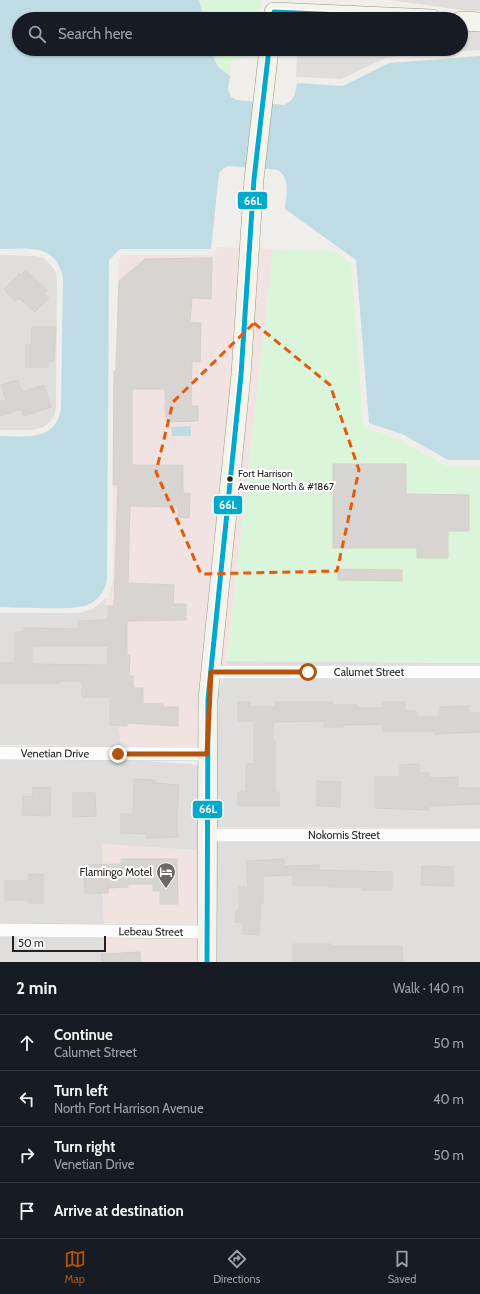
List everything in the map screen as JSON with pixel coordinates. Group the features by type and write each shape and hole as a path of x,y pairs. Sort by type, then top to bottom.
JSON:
{"main road":[{"path":"275,10 310,12"},
{"path":"468,21 480,22"},
{"path":"207,962 207,754 211,672 241,375 254,179 268,56"}],"street":[{"name":"Calumet Street","path":"211,672 480,672"},
{"name":"Venetian Drive","path":"0,753 207,754"},
{"name":"Nokomis Street","path":"207,835 480,835"},
{"name":"Lebeau Street","path":"0,930 207,932"}],"highlighted area":[{"path":"254,323 330,385 359,470 337,571 201,574 156,472 173,402"}],"shaded area":[{"path":"390,0 480,0 480,11 469,11"},
{"path":"468,28 480,29 480,50 468,51"},
{"path":"297,56 401,56 388,57 341,79 296,77"},
{"path":"217,247 243,248 201,746 121,746 106,598 108,598 113,580 113,432 119,259 122,255 211,255 215,253"},
{"path":"256,248 273,249 226,665 218,665"},
{"path":"0,255 35,256 44,258 55,270 57,278 56,407 54,416 50,422 42,428 32,430 0,430"},
{"path":"106,598 121,746 0,745 0,613 79,613 93,609"},
{"path":"227,657 227,661 480,663 480,665 226,665"},
{"path":"222,679 480,679 480,828 214,827 214,710"},
{"path":"0,760 146,761 200,765 200,897 102,845 104,924 0,923"},
{"path":"214,842 480,842 480,962 213,962"},
{"path":"102,844 199,850 200,924 104,924"},
{"path":"0,937 104,938 104,962 0,962"},
{"path":"104,938 200,939 200,962 104,962"}],"green space":[{"path":"199,0 261,0 260,12 202,12"},
{"path":"213,56 250,56 231,61 230,76 217,66"},
{"path":"273,249 334,251 351,263 363,423 366,428 402,441 446,466 480,467 480,663 227,661"}],"water":[{"path":"0,0 199,0 202,12 12,12 12,56 213,56 217,66 230,76 228,89 231,97 237,100 284,105 292,99 297,83 343,86 389,63 480,56 480,460 448,460 404,435 369,423 356,260 285,209 287,187 285,178 278,170 229,166 224,168 219,173 211,249 120,249 109,260 107,580 103,592 91,603 80,607 0,607 0,436 38,435 53,427 58,419 61,408 63,278 54,259 47,253 30,249 0,249"},
{"path":"191,426 191,436 172,436 171,427"}],"building":[{"path":"212,258 211,299 192,298 190,322 201,323 200,362 192,361 191,406 198,406 198,421 166,422 165,389 132,389 132,465 183,465 183,493 190,493 189,518 178,517 178,507 130,506 128,583 174,585 173,604 186,604 186,620 127,621 127,655 130,655 129,676 133,676 133,688 143,688 143,703 163,704 163,707 178,707 178,726 127,723 127,726 110,725 110,697 82,697 82,681 60,681 60,683 0,683 0,663 15,663 15,632 24,632 24,628 78,629 78,621 108,620 108,606 114,606 118,485 113,485 114,371 116,371 119,281 145,259","holes":["32,646 108,646 107,665 32,664"]},
{"path":"26,270 47,290 44,294 49,298 35,312 19,298 16,301 4,290 19,274 21,275"},
{"path":"32,327 56,327 54,361 48,361 48,367 26,367 26,345 31,345"},
{"path":"18,380 22,392 44,385 51,407 24,416 22,409 0,416 0,401 6,401 1,385"},
{"path":"333,464 406,464 406,494 469,495 469,531 448,531 448,558 417,558 417,548 333,548"},
{"path":"338,569 402,570 402,581 338,580"},
{"path":"238,702 250,702 250,707 275,707 275,702 332,702 333,705 358,705 358,708 383,708 383,702 405,702 405,711 416,711 416,717 440,717 440,707 469,706 469,713 480,713 480,732 434,734 434,731 383,731 383,724 324,727 324,721 273,722 273,742 275,742 275,792 279,792 279,806 238,806 238,792 246,792 246,764 254,764 254,721 238,721"},
{"path":"419,764 419,773 429,773 429,778 458,777 458,788 480,788 480,804 429,806 429,810 375,808 375,777 400,777 400,765"},
{"path":"134,779 155,780 155,783 179,785 177,819 178,837 146,838 146,834 121,833 121,814 133,814"},
{"path":"317,781 341,782 340,807 317,806"},
{"path":"33,787 51,788 50,816 22,815 23,796 32,797"},
{"path":"73,793 95,793 96,816 73,817"},
{"path":"121,859 177,859 178,904 160,904 160,891 153,891 153,884 128,884 128,887 108,888 108,893 85,893 84,865 121,864"},
{"path":"284,859 284,866 319,865 319,870 392,872 392,890 362,890 362,887 329,887 329,885 293,885 293,875 263,876 263,903 261,903 259,935 243,934 243,923 235,922 236,911 239,911 239,887 248,887 246,861"},
{"path":"422,866 454,867 453,886 421,885"},
{"path":"29,874 43,874 43,903 29,903 29,900 5,900 5,881 29,881"},
{"path":"293,944 331,944 331,946 402,946 403,962 293,962"},
{"path":"140,952 141,962 102,962 101,954"}],"transit line":[{"name":"66L","path":"207,962 208,699 241,375 254,179 268,56"}],"place":[{"name":"Fort Harrison Avenue North & #1867","path":"230,479"},
{"name":"Flamingo Motel","path":"166,889"}],"route":[{"path":"118,754 207,754 208,699 211,672 308,672"}]}
